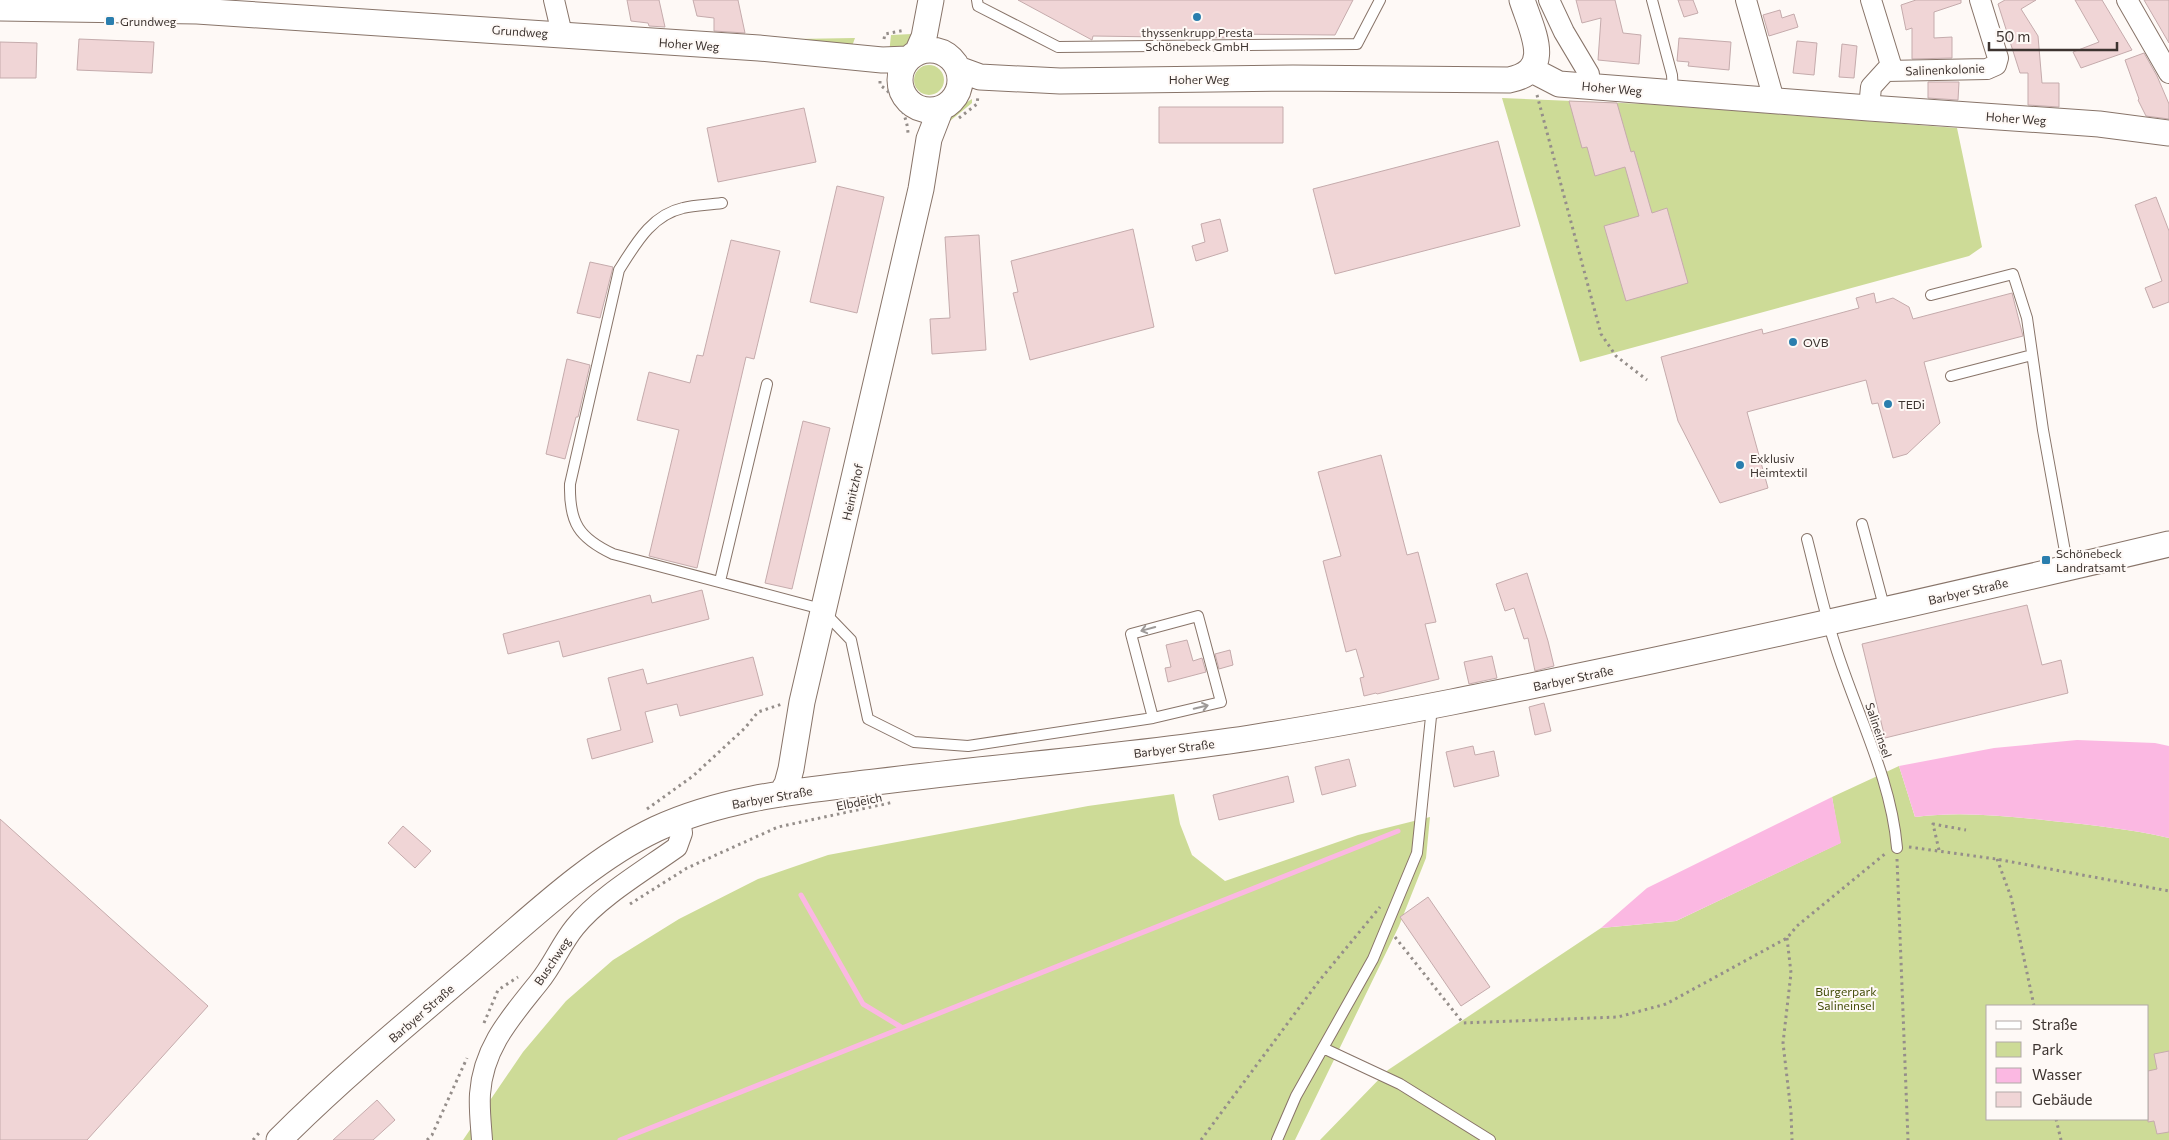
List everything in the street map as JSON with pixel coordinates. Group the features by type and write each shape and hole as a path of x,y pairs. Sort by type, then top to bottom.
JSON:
{"street":[{"path":"554,0 562,34"},
{"path":"931,0 924,37 913,56 902,67 897,89 925,110 948,103 960,78 952,61 938,0"},
{"path":"1522,0 1538,53 1532,70"},
{"path":"1549,0 1564,32 1589,74 1588,86"},
{"path":"1746,0 1774,100"},
{"name":"Salinenkolonie","path":"1871,0 1891,65 1886,71"},
{"name":"Salinenkolonie","path":"1886,71 1987,69 1996,65 1998,58 1980,0"},
{"path":"2126,0 2169,73"},
{"name":"Grundweg","path":"0,8 197,11 562,34"},
{"name":"Hoher Weg","path":"562,34 882,60 913,56"},
{"path":"913,56 926,50 952,61"},
{"name":"Hoher Weg","path":"816,54 897,89"},
{"name":"Hoher Weg","path":"952,61 980,77 1060,81 1283,78 1509,80 1522,78 1532,70 1559,84 2099,124 2169,133"},
{"path":"1869,108 1871,87 1886,71"},
{"name":"Hoher Weg","path":"948,103 975,92 1025,91 1060,81"},
{"name":"Heinitzhof","path":"897,89 918,132 921,189"},
{"name":"Heinitzhof","path":"781,794 787,784 791,769 802,702 921,189 929,139 948,103"},
{"name":"Barbyer Straße","path":"270,1135 421,1012 562,892 627,846 652,831 712,808 781,794 927,775 1191,747 1432,707 1885,610 2169,544"},
{"name":"Buschweg","path":"482,1140 480,1094 487,1061 494,1042 504,1024 540,980 575,927 593,908 676,847 682,833 680,819"}],"lane":[{"path":"977,0 978,6 1058,47 1356,44 1380,0"},
{"path":"1652,0 1674,83 1673,93"},
{"path":"722,203 681,208 656,220 637,242 619,270 570,484 569,506 577,528 593,544 613,554 814,606 824,612 851,640 868,719 914,742 968,746 1153,718 1221,702 1198,616 1131,634 1153,718"},
{"path":"1931,296 2013,274 2027,318 2043,430 2068,568"},
{"path":"1951,376 2032,355"},
{"path":"720,581 768,384"},
{"path":"1862,524 1885,610"},
{"name":"Salineinsel","path":"1807,539 1835,645 1874,747 1895,829 1897,848"},
{"path":"1276,1140 1296,1096 1373,959 1418,853 1432,707"},
{"path":"1323,1048 1416,1092 1490,1140"}],"path":[{"path":"885,34 908,30"},
{"path":"1532,70 1601,334 1616,356 1647,380"},
{"path":"897,89 880,85 889,91 904,114 908,126 908,136"},
{"path":"640,814 693,776 745,728 758,712 790,701"},
{"name":"Elbdeich","path":"628,905 687,868 778,827 903,800"},
{"path":"1939,850 1932,824 1966,830"},
{"path":"1387,926 1463,1023 1618,1017 1666,1004 1787,938 1797,926 1838,894 1883,854 1897,848 1911,846 1996,859 2169,891"},
{"path":"1897,848 1908,1140"},
{"path":"1996,859 2011,897 2034,1005"},
{"path":"1201,1140 1319,981 1378,908 1401,893"},
{"path":"1787,938 1791,973 1782,1043 1791,1112 1792,1140"},
{"path":"2056,1120 2061,1140"},
{"path":"252,1140 270,1135"}],"green space":[{"path":"912,34 909,46 889,54 891,35"},
{"path":"855,38 851,49 795,39"},
{"path":"929,65 940,69 944,80 940,91 929,95 918,91 914,80 918,69"},
{"path":"1502,98 1646,104 1957,128 1982,247 1969,256 1580,362"},
{"path":"972,99 972,103 945,125 948,114"},
{"name":"Bürgerpark Salineinsel","path":"1899,766 1915,817 1949,814 2001,816 2111,828 2169,838 2169,1140 1320,1140 1388,1070 1601,928 1676,921 1840,843 1832,797"},
{"path":"1174,794 1180,824 1192,855 1225,881 1358,835 1430,817 1426,858 1399,926 1295,1140 463,1140 523,1052 566,1001 613,960 679,919 758,879 828,855 1088,806"}],"water":[{"path":"2077,740 2155,743 2169,746 2169,838 2111,828 2001,816 1949,814 1915,817 1899,766 1994,748"},
{"path":"1832,797 1841,843 1676,921 1601,928 1647,888"}],"building":[{"path":"627,0 659,0 665,27 649,26 648,23 631,21"},
{"path":"693,0 738,0 745,33 714,31 714,18 697,16"},
{"name":"thyssenkrupp Presta Schönebeck GmbH","path":"1018,0 1353,0 1335,35 1227,34 1227,38 1093,36 1092,40"},
{"path":"1576,0 1615,0 1623,33 1641,35 1639,64 1598,60 1601,18 1582,23"},
{"path":"1678,0 1693,0 1698,13 1684,17"},
{"path":"1916,0 1961,0 1961,3 1934,12 1934,38 1952,37 1952,58 1912,59 1912,28 1906,30 1901,5"},
{"path":"2005,0 2036,0 2021,9 2038,36 2042,83 2059,83 2059,107 2028,105 2028,73 2020,73 1998,4"},
{"path":"2075,0 2102,0 2132,50 2081,68 2073,52 2099,42"},
{"path":"2144,0 2169,0 2169,43"},
{"path":"1780,10 1782,18 1794,14 1798,27 1769,36 1763,15"},
{"path":"1679,38 1731,42 1729,70 1688,66 1689,62 1677,61"},
{"path":"79,39 154,42 152,73 77,70"},
{"path":"1797,41 1817,43 1814,75 1793,73"},
{"path":"0,42 37,43 36,78 0,78"},
{"path":"1842,44 1857,46 1854,78 1839,77"},
{"path":"2144,53 2157,76 2169,104 2169,119 2146,116 2138,100 2125,60"},
{"path":"1928,82 1959,82 1958,100 1928,98"},
{"path":"1569,101 1617,103 1631,152 1634,151 1652,213 1667,208 1688,283 1626,301 1604,226 1639,216 1625,167 1595,176 1587,147 1582,148"},
{"path":"1159,107 1283,107 1283,143 1159,143"},
{"path":"804,108 816,162 718,182 707,128"},
{"path":"1498,141 1520,226 1335,274 1313,189"},
{"path":"837,186 884,197 857,313 810,302"},
{"path":"2156,197 2169,231 2169,302 2153,308 2145,288 2162,281 2135,205"},
{"path":"1220,219 1228,251 1196,261 1192,246 1205,242 1201,224"},
{"path":"1133,229 1154,327 1030,360 1013,293 1018,292 1011,261"},
{"path":"979,235 986,350 932,354 930,319 950,318 945,237"},
{"path":"731,240 780,251 754,359 746,357 697,568 649,556 679,430 637,420 649,372 690,383 697,355 703,356"},
{"path":"590,262 613,267 600,318 577,313"},
{"path":"1874,293 1876,303 1893,298 1909,307 1913,319 2012,293 2023,336 1924,362 1940,423 1907,454 1893,458 1878,403 1872,404 1866,380 1747,412 1768,488 1720,503 1678,421 1661,357 1762,329 1763,334 1859,308 1856,298"},
{"path":"567,359 590,365 578,417 576,417 565,459 546,454"},
{"path":"803,421 830,428 792,589 765,583"},
{"path":"1381,455 1407,555 1418,552 1436,622 1425,624 1439,679 1364,696 1360,678 1364,677 1356,649 1346,652 1323,561 1341,556 1318,472"},
{"path":"1527,573 1554,666 1535,671 1528,638 1524,639 1514,608 1505,611 1496,584"},
{"path":"702,590 709,619 563,657 559,641 508,654 503,634 650,595 652,603"},
{"path":"2027,605 2042,665 2061,660 2068,693 1885,738 1862,644"},
{"path":"1187,640 1193,661 1202,658 1206,672 1168,682 1165,668 1171,667 1166,645"},
{"path":"1230,650 1233,665 1219,669 1215,654"},
{"path":"1492,656 1497,678 1469,684 1464,662"},
{"path":"753,657 763,695 680,716 677,704 645,712 653,742 592,759 587,739 621,730 608,678 643,669 647,684"},
{"path":"1544,703 1551,731 1535,735 1529,707"},
{"path":"1473,746 1475,755 1494,751 1499,776 1454,787 1446,752"},
{"path":"1349,759 1356,786 1322,795 1315,767"},
{"path":"1288,776 1294,802 1219,820 1213,795"},
{"path":"0,819 208,1006 87,1140 0,1140"},
{"path":"403,826 431,851 415,868 388,843"},
{"path":"1428,897 1490,987 1461,1006 1400,917"},
{"path":"2169,1051 2169,1132 2157,1134 2154,1121 2148,1122 2149,1071 2157,1069 2154,1054"},
{"path":"377,1100 395,1120 373,1140 333,1140"}],"waterway":[{"path":"620,1140 1398,831"},
{"path":"801,895 863,1004 901,1027"}],"place":[{"name":"thyssenkrupp Presta Schönebeck GmbH","path":"1197,17"},
{"name":"Grundweg","path":"110,21"},
{"name":"OVB","path":"1793,342"},
{"name":"TEDi","path":"1888,404"},
{"name":"Exklusiv Heimtextil","path":"1740,465"},
{"name":"Schönebeck Landratsamt","path":"2046,560"}]}
